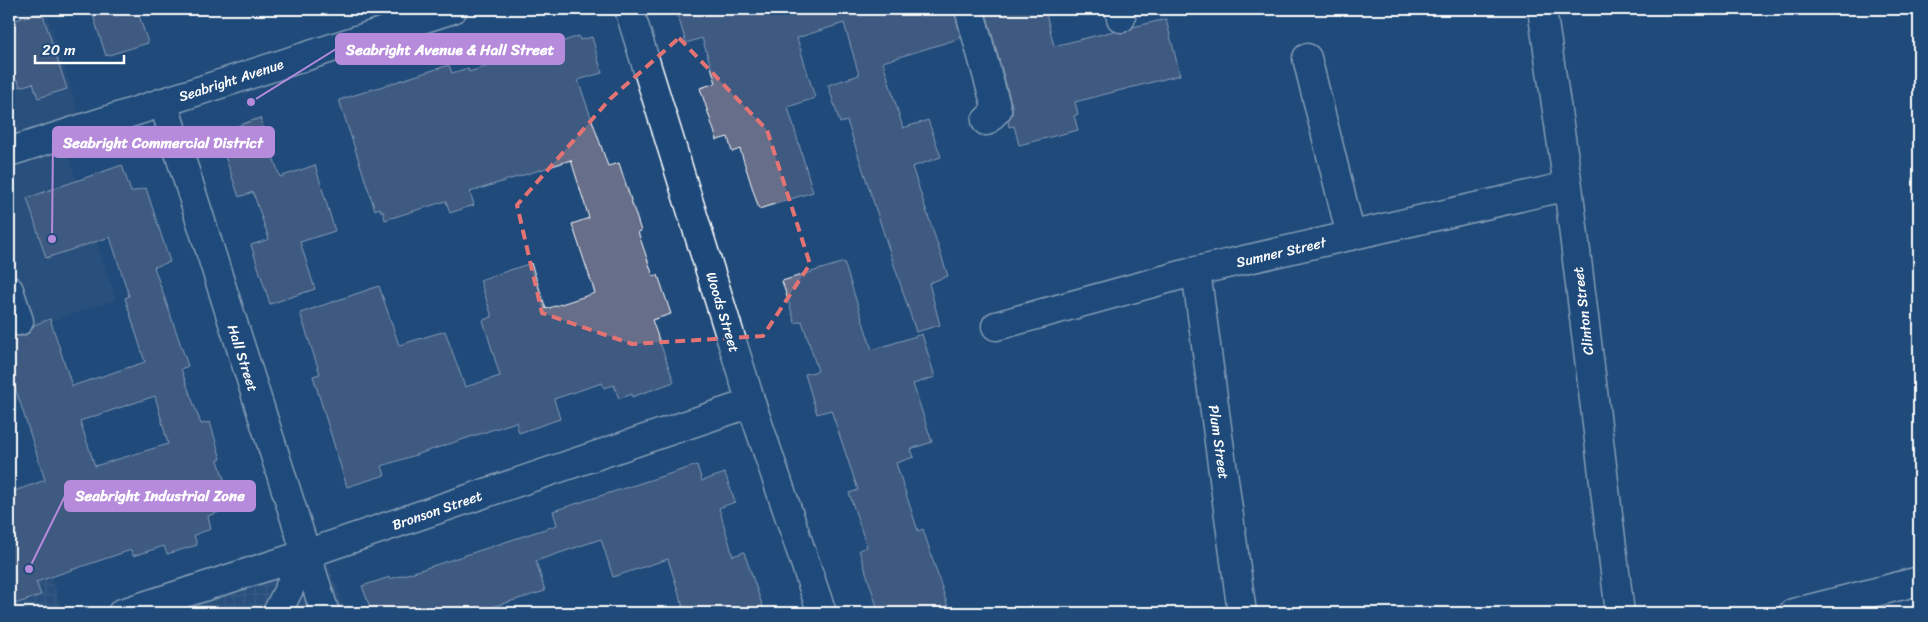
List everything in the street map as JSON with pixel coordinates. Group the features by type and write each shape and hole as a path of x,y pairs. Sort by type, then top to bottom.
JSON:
{"street":[{"name":"Seabright Avenue","path":"9,152 453,9"},
{"name":"Woods Street","path":"629,9 751,403 822,613"},
{"path":"969,9 996,110 986,121"},
{"name":"Clinton Street","path":"1542,9 1568,186 1620,613"},
{"path":"1307,58 1351,236"},
{"name":"Hall Street","path":"163,102 325,613"},
{"name":"Sumner Street","path":"996,326 1196,271 1568,186"},
{"name":"Plum Street","path":"1196,271 1242,613"},
{"path":"9,290 19,321"},
{"name":"Bronson Street","path":"139,611 751,403"},
{"path":"277,613 306,554"},
{"path":"1793,613 1919,581"}],"highlighted area":[{"path":"679,38 767,130 810,264 763,336 632,344 542,313 517,205 610,99"}],"shaded area":[{"path":"9,9 46,9 85,132 63,139 116,300 52,321 72,384 9,405"},
{"path":"21,485 63,613 9,613 9,489"},
{"path":"324,551 346,613 132,613"}],"building":[{"path":"91,9 137,9 148,43 106,56"},
{"path":"676,9 954,9 961,38 883,62 903,128 928,120 941,157 912,167 948,276 929,283 940,325 916,332 847,121 840,123 828,85 859,75 844,23 797,38 815,98 788,107 813,192 759,209 740,149 732,152 728,137 717,140 700,88 716,83 702,38 686,43"},
{"path":"985,9 1045,9 1054,46 1114,31 1125,33 1133,27 1166,19 1180,75 1075,102 1078,114 1074,116 1078,130 1019,145 1014,126 1009,127 1008,121 1012,114 1012,106"},
{"path":"42,12 67,89 38,98 33,83 20,87 18,80 9,83 9,22"},
{"path":"579,36 580,40 592,37 602,73 578,80 608,166 619,163 641,231 638,232 653,276 658,275 671,314 652,320 674,382 632,397 632,394 619,399 614,385 604,388 602,383 554,399 560,419 519,433 516,422 382,466 385,475 347,487 313,376 320,374 300,313 379,286 399,345 445,331 465,387 500,376 483,320 492,317 480,280 531,263 546,309 595,293 572,224 589,218 571,160 470,192 474,205 450,213 446,201 385,220 383,211 381,212 380,208 375,210 339,100 449,65 452,73 468,68 469,72"},
{"path":"260,118 280,177 315,165 335,231 300,242 315,289 270,304 251,245 269,239 253,192 239,197 217,133"},
{"path":"122,165 131,192 146,188 170,262 154,267 188,366 181,369 201,424 210,422 221,459 218,460 227,488 215,492 222,511 208,516 211,529 194,535 197,545 167,554 164,546 133,556 131,550 36,582 41,595 9,606 9,493 45,480 9,368 9,333 16,336 24,336 30,332 34,325 50,319 72,386 145,362 125,298 129,296 110,237 46,258 27,198","holes":["155,396 168,444 95,466 80,421"]},
{"path":"844,262 872,350 922,334 935,377 913,384 932,442 911,449 914,457 896,463 918,531 923,529 950,613 879,613 859,550 867,547 849,493 858,490 831,410 817,414 805,374 818,371 802,321 795,323 782,281"},
{"path":"697,465 702,481 725,473 735,502 719,508 733,556 744,552 765,613 685,613 668,559 613,577 601,539 536,561 545,591 492,607 494,613 372,613 362,586 414,572 557,525 553,511"}],"place":[{"name":"Seabright Avenue & Hall Street","path":"251,102"},
{"name":"Seabright Commercial District","path":"52,239"},
{"name":"Seabright Industrial Zone","path":"29,569"}]}
